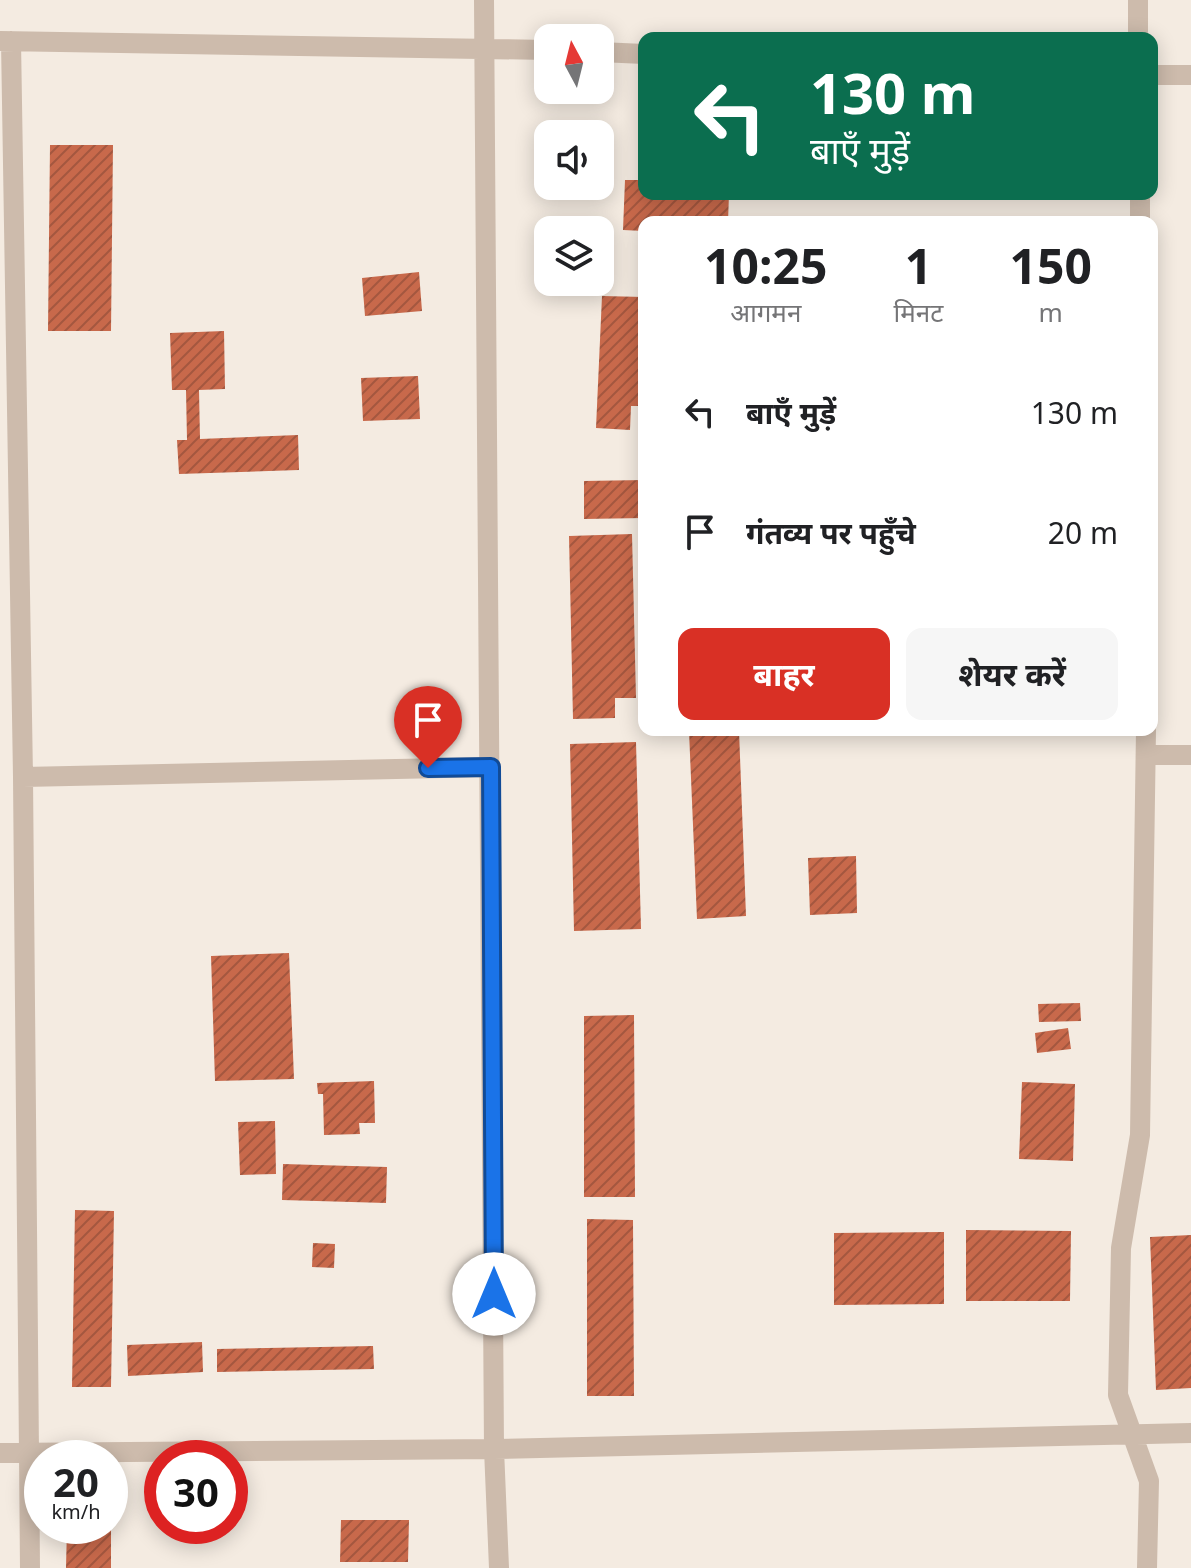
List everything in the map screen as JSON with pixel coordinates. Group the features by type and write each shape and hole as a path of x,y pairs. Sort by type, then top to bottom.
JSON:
{"street":[{"path":"484,0 494,1449 499,1568"},
{"path":"1138,0 1138,32"},
{"path":"30,1440 23,777 5,41 534,49"},
{"path":"614,53 638,54"},
{"path":"1158,75 1191,75"},
{"path":"1146,736 1140,1135 1121,1248 1118,1395 1149,1481 1147,1568"},
{"path":"1146,755 1191,755"},
{"path":"23,777 491,767"},
{"path":"128,1453 494,1449 1191,1433"},
{"path":"0,1453 24,1454"},
{"path":"30,1544 30,1568"}],"building":[{"path":"50,145 113,145 111,331 48,331"},
{"path":"625,180 638,180 638,200 729,200 728,216 638,216 638,231 623,230"},
{"path":"419,272 422,311 365,316 362,278"},
{"path":"602,296 638,297 638,406 631,406 630,430 596,428"},
{"path":"224,331 225,389 199,390 200,439 298,435 299,470 179,474 177,440 187,440 186,390 172,390 170,333"},
{"path":"418,376 420,419 363,421 361,378"},
{"path":"638,480 638,518 584,519 584,481"},
{"path":"632,534 636,698 615,698 615,718 573,719 569,536"},
{"path":"689,736 739,736 746,916 697,919"},
{"path":"636,742 641,929 574,931 570,744"},
{"path":"856,856 857,913 810,915 808,858"},
{"path":"289,953 294,1079 215,1081 211,956"},
{"path":"1080,1003 1081,1021 1039,1022 1038,1004"},
{"path":"634,1015 635,1197 584,1197 584,1016"},
{"path":"1068,1028 1071,1049 1037,1053 1035,1033"},
{"path":"374,1081 375,1123 359,1123 360,1134 324,1135 323,1094 318,1094 317,1083"},
{"path":"1022,1082 1075,1084 1073,1161 1019,1159"},
{"path":"275,1121 276,1174 240,1175 238,1122"},
{"path":"283,1164 387,1167 386,1203 282,1200"},
{"path":"75,1210 114,1211 111,1387 72,1387"},
{"path":"587,1219 633,1220 634,1396 587,1396"},
{"path":"966,1230 1071,1231 1070,1301 966,1301"},
{"path":"944,1232 944,1304 834,1305 834,1233"},
{"path":"1191,1235 1191,1388 1156,1390 1150,1237"},
{"path":"313,1243 335,1244 334,1268 312,1267"},
{"path":"202,1342 203,1372 128,1376 127,1345"},
{"path":"373,1346 374,1369 217,1372 217,1349"},
{"path":"341,1520 409,1520 408,1562 340,1562"},
{"path":"67,1544 111,1544 111,1568 66,1568"}],"route":[{"path":"428,768 491,767 494,1294"}]}
